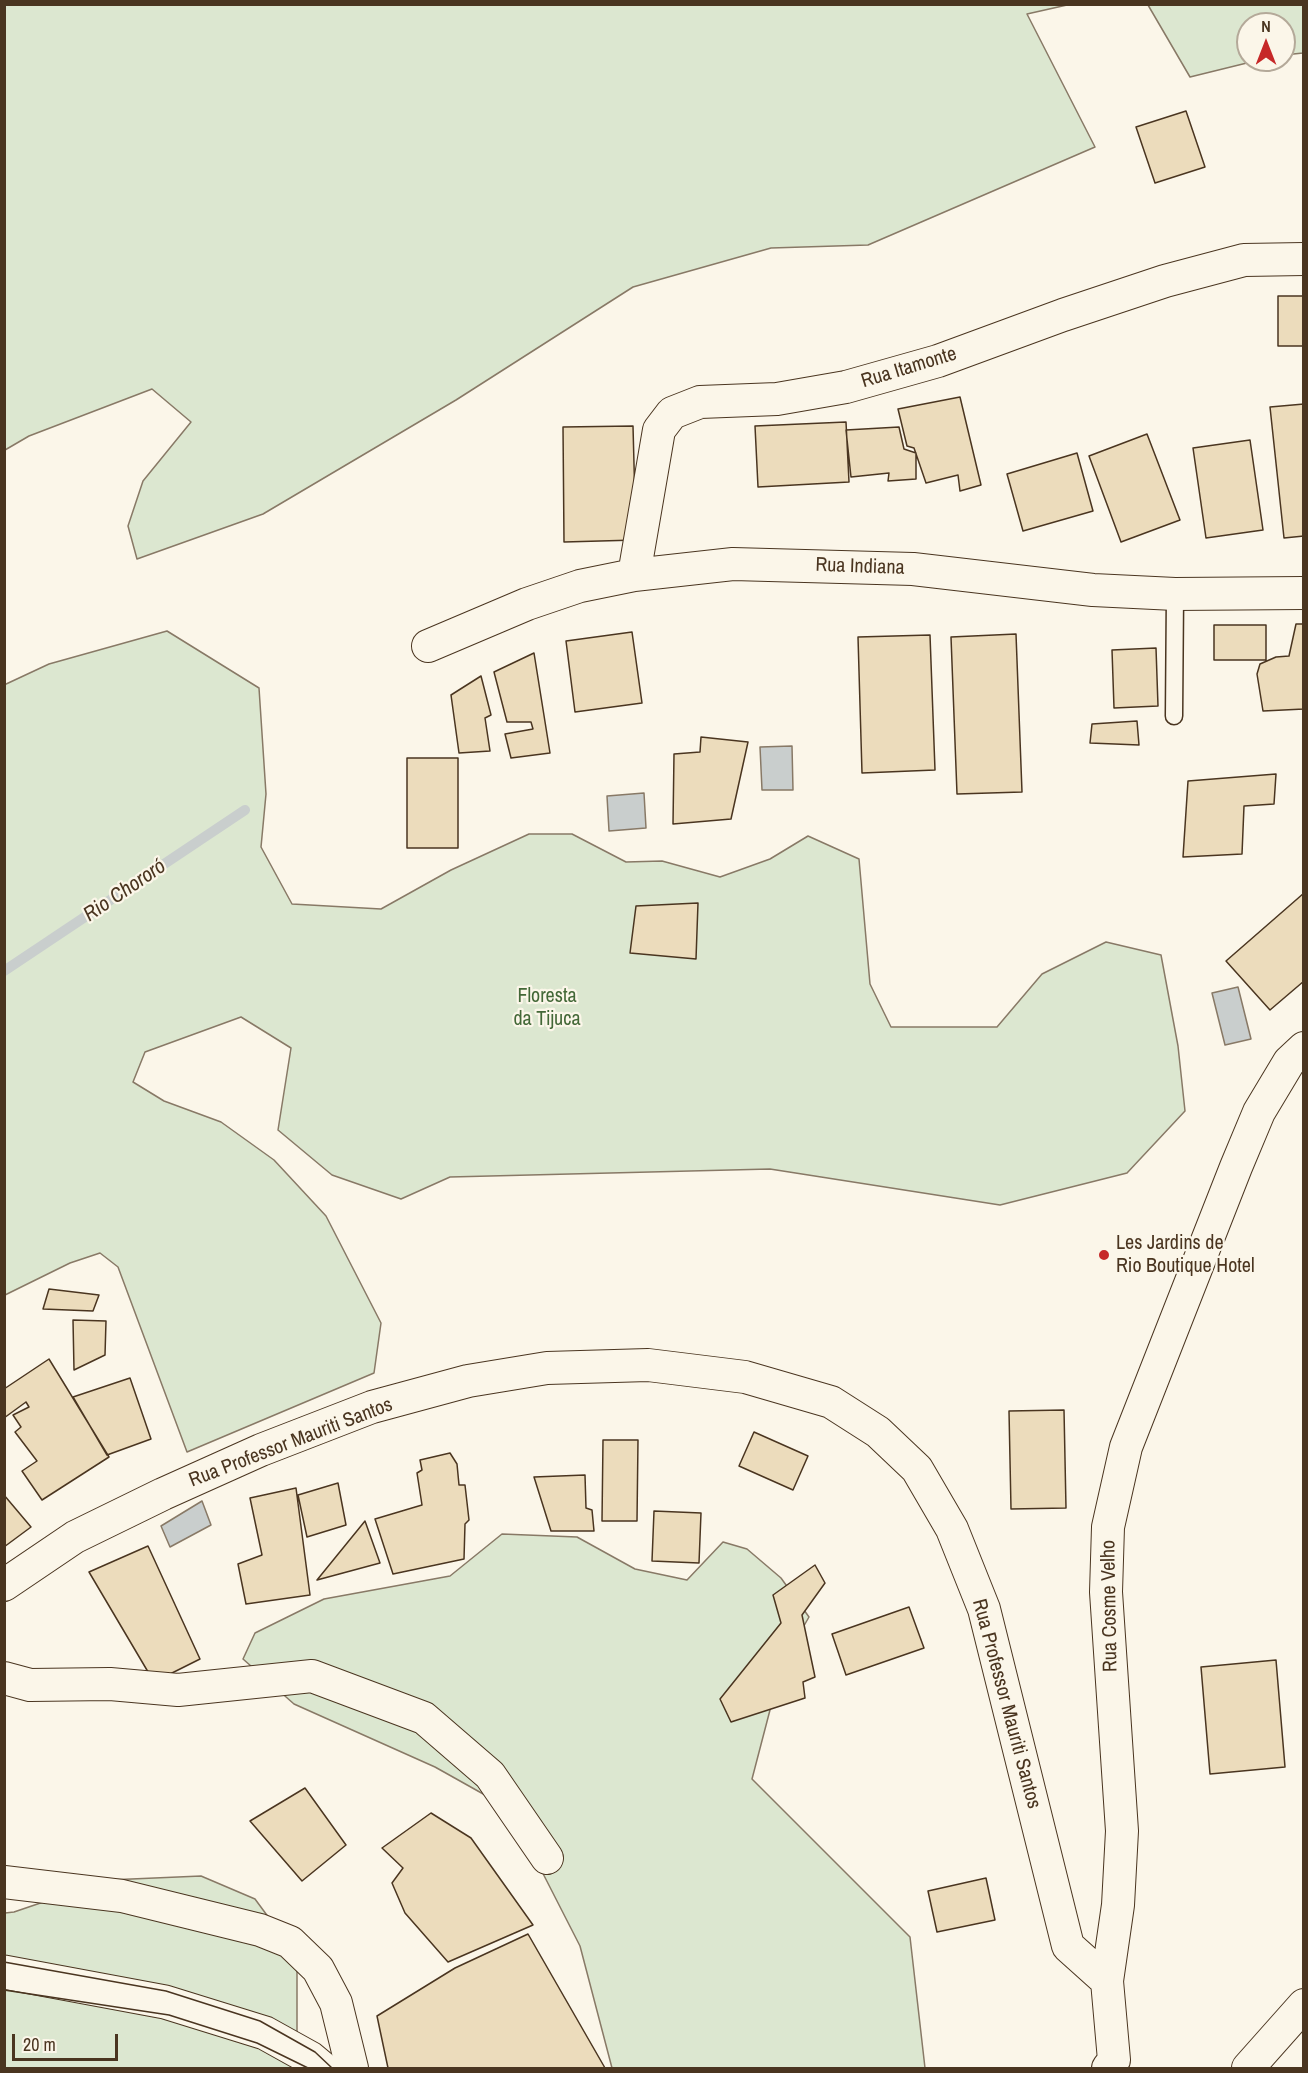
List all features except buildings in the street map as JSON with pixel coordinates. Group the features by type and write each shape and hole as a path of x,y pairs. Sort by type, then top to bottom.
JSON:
{"street":[{"name":"Rua Itamonte","path":"634,575 659,430 672,413 700,402 777,399 846,387 938,361 1063,315 1165,281 1244,260 1304,259"},
{"name":"Rua Indiana","path":"428,646 527,604 580,586 634,575 733,564 913,569 1093,590 1175,594 1304,593"},
{"name":"Rua Cosme Velho","path":"1116,2066 1107,1981 1118,1905 1122,1830 1106,1592 1108,1527 1126,1447 1258,1112 1289,1062 1304,1048"},
{"name":"Rua Professor Mauriti Santos","path":"4,1585 75,1537 250,1455 372,1407 468,1381 547,1368 648,1365 745,1377 831,1402 878,1432 917,1469 952,1529 984,1609 1068,1946 1107,1981"},
{"path":"4,1678 30,1684 110,1684 178,1690 312,1676 424,1718 490,1775 547,1858"},
{"path":"4,1882 122,1896 260,1930 290,1942 318,1969 336,2003 352,2068"},
{"path":"4,1972 165,2002 265,2033 310,2058 322,2068"},
{"path":"1248,2068 1304,2005"}],"lane":[{"path":"1174,716 1175,594"}],"green space":[{"path":"5,4 1067,5 1027,14 1095,147 868,245 771,248 633,287 456,400 263,514 137,559 128,526 143,481 191,422 152,389 29,436 5,450"},
{"path":"1148,5 1303,5 1303,53 1296,54 1296,12 1236,12 1236,66 1190,77"},
{"name":"Floresta da Tijuca","path":"167,631 259,688 266,794 261,847 292,904 381,909 451,870 529,834 572,834 626,862 662,861 720,877 770,859 808,836 859,859 870,984 891,1027 997,1027 1042,974 1106,942 1161,955 1178,1046 1185,1111 1127,1173 1000,1205 770,1169 450,1177 401,1199 332,1175 278,1130 291,1048 241,1017 145,1052 133,1082 164,1101 221,1122 274,1160 326,1216 381,1323 374,1373 187,1452 118,1267 100,1253 70,1263 5,1295 4,685 49,664"},
{"path":"502,1534 577,1537 635,1569 687,1580 723,1542 747,1549 781,1578 809,1617 782,1664 752,1779 910,1937 925,2068 612,2068 580,1946 510,1809 435,1767 294,1704 243,1659 255,1633 324,1599 450,1576"},
{"path":"201,1876 255,1899 297,1956 297,2068 5,2068 5,1913 108,1880"}],"shaded area":[{"path":"792,746 793,790 762,790 760,747"},
{"path":"644,793 646,828 609,831 607,796"},
{"path":"1238,987 1251,1039 1225,1045 1212,993"},
{"path":"202,1501 211,1525 170,1547 161,1526"}],"waterway":[{"name":"Rio Chororó","path":"4,971 245,810"}],"tram line":[{"path":"4,1962 166,1991 260,2021 315,2052 332,2068"},
{"path":"4,1990 169,2015 257,2043 308,2068"}],"place":[{"name":"Les Jardins de Rio Boutique Hotel","path":"1104,1255"}]}
